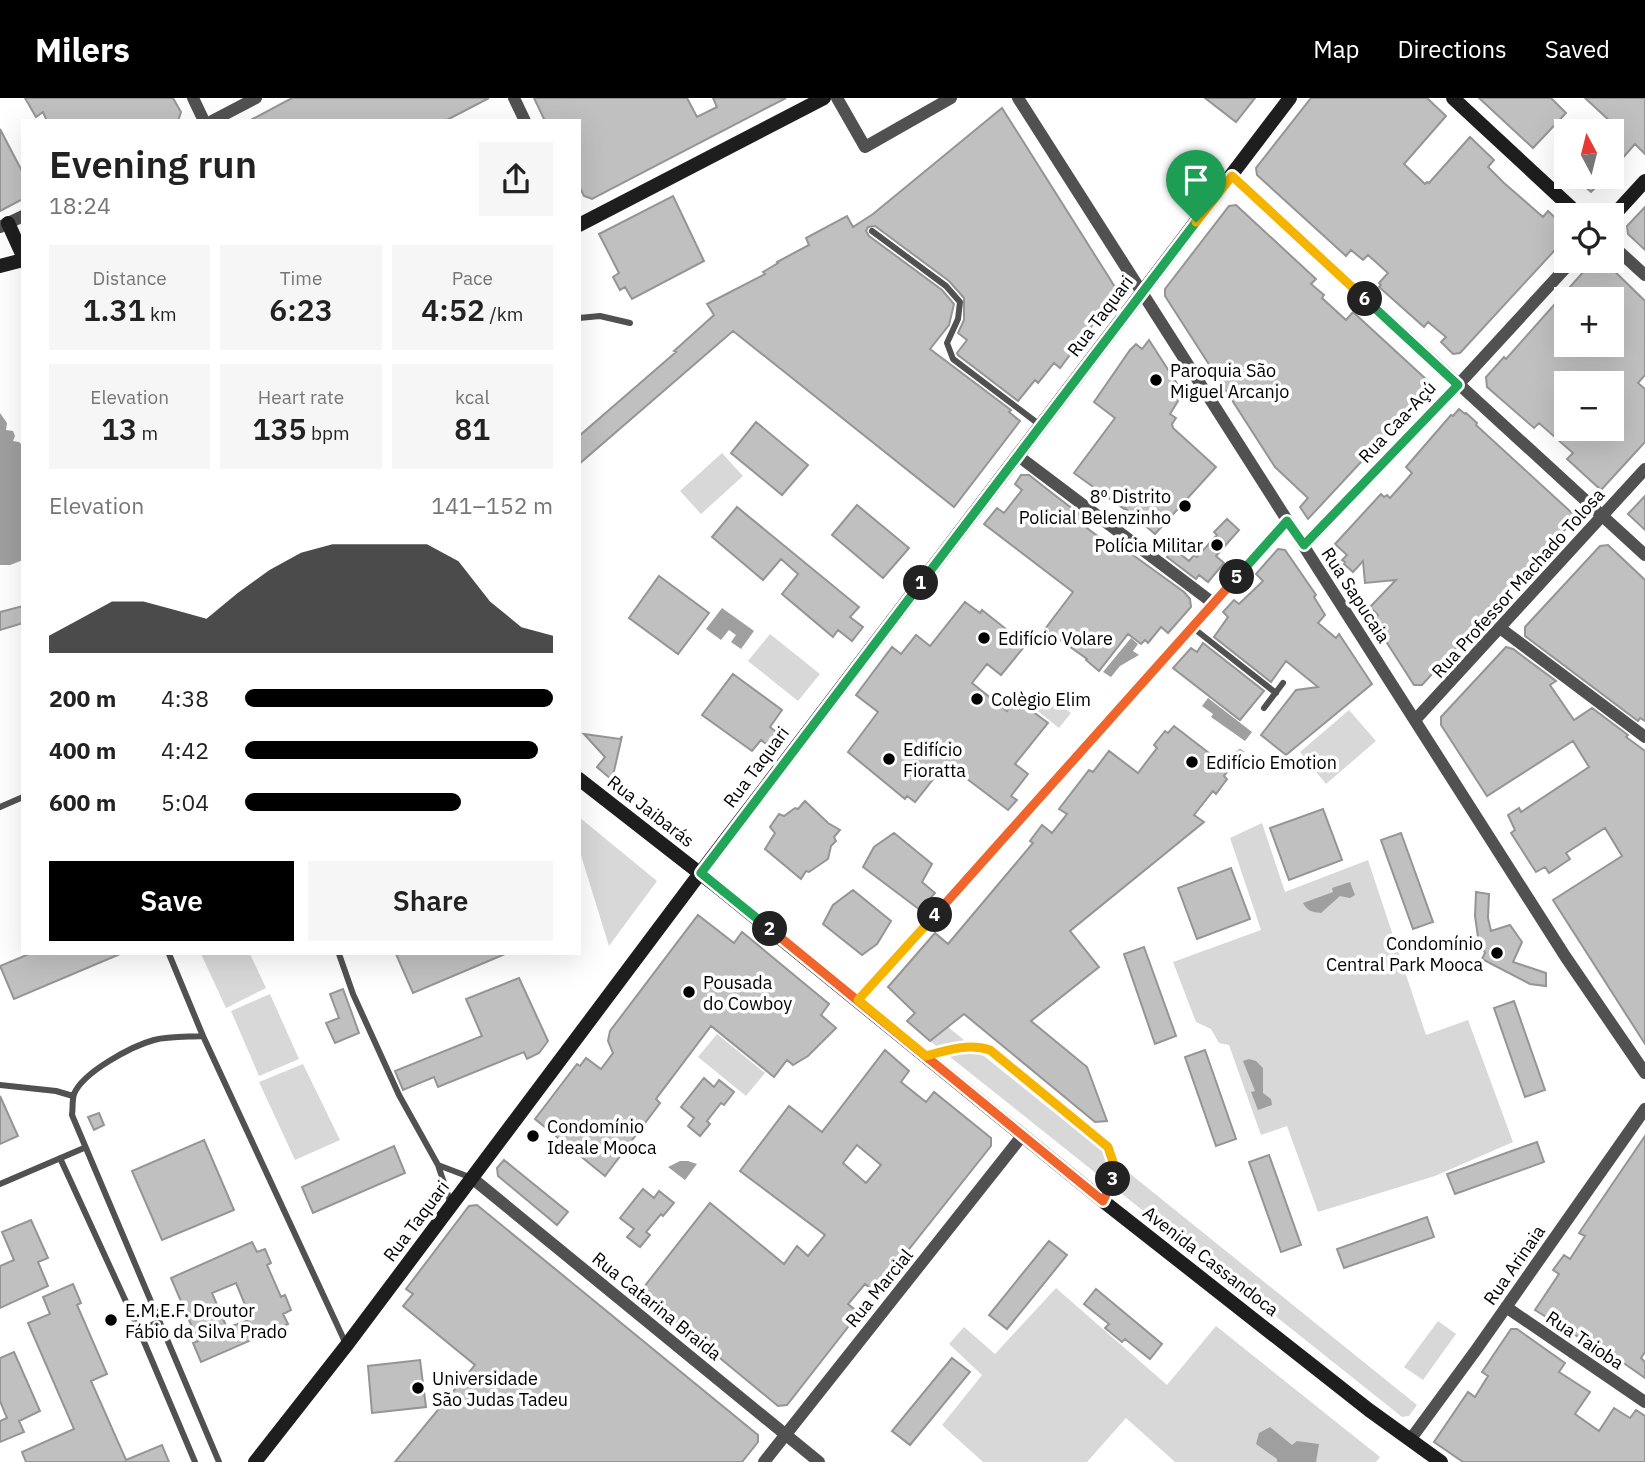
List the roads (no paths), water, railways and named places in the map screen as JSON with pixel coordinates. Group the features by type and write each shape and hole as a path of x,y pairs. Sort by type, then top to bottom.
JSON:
{"main road":[{"path":"581,224 824,98"},
{"name":"Rua Taquari","path":"255,1462 346,1346 1017,455 1290,98"},
{"path":"1453,98 1566,203"},
{"path":"1624,204 1645,181"},
{"path":"4,225 21,255"},
{"path":"0,266 21,259"},
{"name":"Rua Jaibarás","path":"581,781 701,873"},
{"name":"Avenida Cassandoca","path":"701,873 1103,1201 1369,1410 1441,1462"}],"street":[{"path":"193,98 203,119"},
{"path":"216,119 256,98"},
{"path":"513,98 524,119"},
{"path":"837,98 865,147 951,98"},
{"name":"Rua Sapucaia","path":"1017,98 1565,956 1645,1073"},
{"path":"1232,176 1645,555"},
{"path":"4,225 21,217"},
{"path":"1624,256 1645,275"},
{"name":"Rua Caa-Açú","path":"1304,545 1561,273"},
{"path":"1017,455 1213,604"},
{"name":"Rua Professor Machado Tolosa","path":"1416,719 1645,469"},
{"path":"858,1000 1287,521"},
{"path":"1500,628 1645,737"},
{"name":"Rua Arinaia","path":"1410,1440 1645,1110"},
{"name":"Rua Marcial","path":"764,1462 1022,1136"},
{"name":"Rua Catarina Braida","path":"472,1178 819,1462"},
{"name":"Rua Taioba","path":"1506,1307 1645,1402"}],"lane":[{"path":"872,231 946,286 960,302 958,319 947,343 953,359 1040,425"},
{"path":"581,318 600,316 630,323"},
{"path":"1192,627 1276,693"},
{"path":"1264,708 1283,684"},
{"path":"0,807 21,798"},
{"path":"169,955 203,1036 346,1346"},
{"path":"339,955 353,994 388,1072 438,1165 452,1206"},
{"path":"203,1036 154,1040 113,1059 90,1073 79,1084 73,1096 72,1115 219,1462"},
{"path":"926,1056 962,1048 981,1047 990,1050 1108,1147 1114,1165 1114,1177 1103,1201"},
{"path":"0,1085 56,1091 73,1096"},
{"path":"0,1184 84,1148"},
{"path":"60,1158 139,1330 195,1462"},
{"path":"438,1165 472,1178"},
{"path":"139,1330 159,1322"}],"place":[{"name":"Paroquia São Miguel Arcanjo","path":"1156,380"},
{"name":"8º Distrito Policial Belenzinho","path":"1185,506"},
{"name":"Polícia Militar","path":"1217,545"},
{"name":"Edifício Volare","path":"984,638"},
{"name":"Colègio Elim","path":"977,699"},
{"name":"Edifício Fioratta","path":"889,759"},
{"name":"Edifício Emotion","path":"1192,762"},
{"name":"Condomínio Central Park Mooca","path":"1497,953"},
{"name":"Pousada do Cowboy","path":"689,992"},
{"name":"Condomínio Ideale Mooca","path":"533,1136"},
{"name":"E.M.E.F. Droutor Fábio da Silva Prado","path":"111,1320"},
{"name":"Universidade São Judas Tadeu","path":"418,1388"}]}
